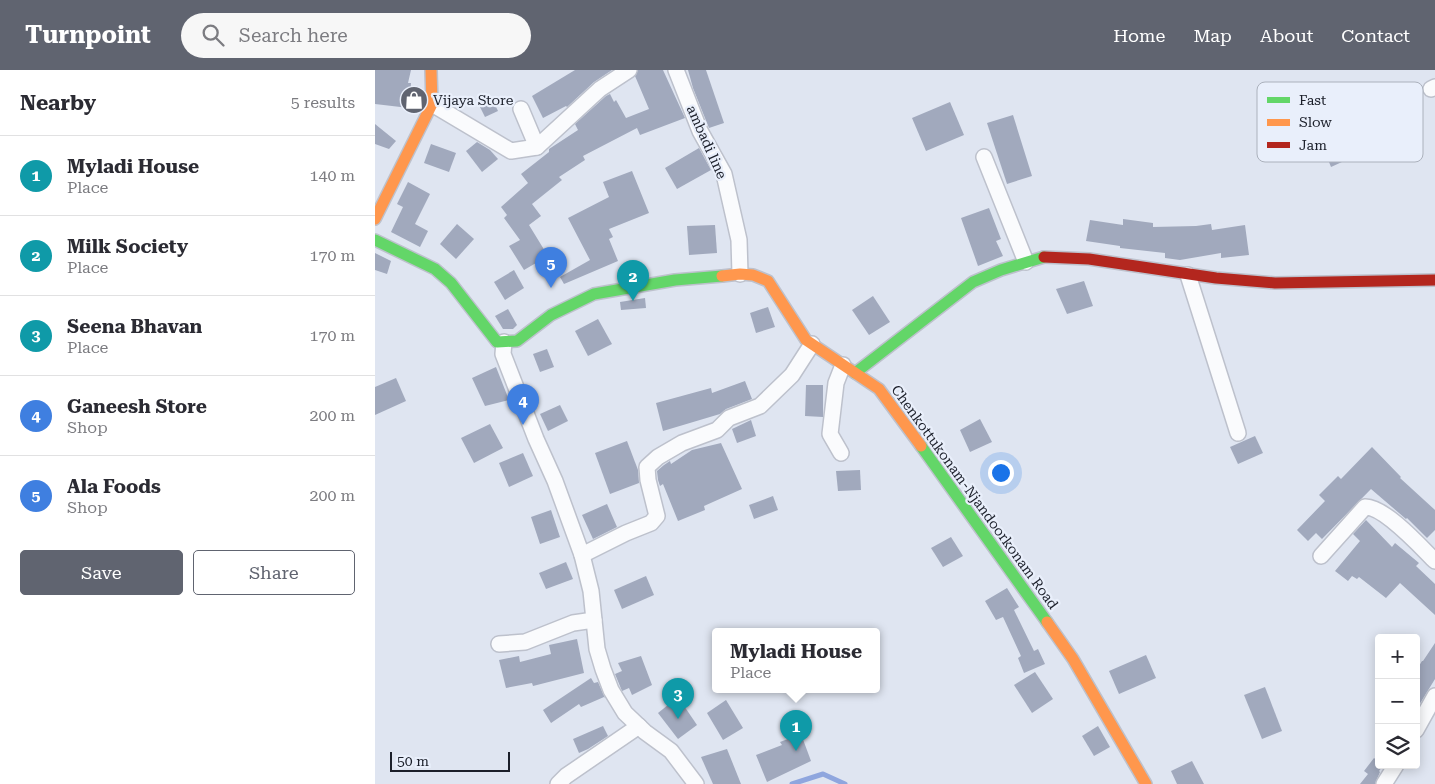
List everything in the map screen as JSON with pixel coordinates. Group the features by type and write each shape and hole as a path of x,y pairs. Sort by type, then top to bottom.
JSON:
{"main road":[{"path":"375,219 432,104 431,70"},
{"path":"375,240 435,269 451,283 497,342 504,342"},
{"path":"849,369 973,282 1001,270 1044,257 1089,259 1188,275 1275,282 1435,280"},
{"name":"Chenkottukonam-Njandoorkonam Road","path":"504,342 517,341 551,315 594,294 675,280 740,274 753,275 768,281 806,340 879,389 965,505 1073,659 1146,784"}],"street":[{"path":"432,104 511,151 537,147 600,89 629,70"},
{"name":"ambadi line","path":"677,70 700,131 724,174 739,240 740,274"},
{"path":"521,109 537,147"},
{"path":"984,157 1026,262"},
{"path":"1188,275 1238,433"},
{"path":"504,342 503,354 536,439 555,481 581,556 591,591 597,649 611,690 625,713 671,751 696,784"},
{"path":"581,556 626,533 651,523 657,516 648,480 647,467 658,457 682,443 717,430 729,418 760,406 792,375 812,344"},
{"path":"841,453 830,434 836,383 849,369"},
{"path":"1321,556 1365,506 1372,506 1386,515 1435,561"},
{"path":"499,644 525,642 573,623 594,620"},
{"path":"1419,724 1435,696"},
{"path":"558,784 566,776 639,726"},
{"path":"1384,784 1393,769"}],"building":[{"path":"375,70 411,70 408,83 411,83 409,108 375,104"},
{"path":"575,70 612,70 594,82 567,107 543,118 532,96"},
{"path":"638,70 663,70 685,118 640,135 637,128 583,156 585,160 559,177 562,180 532,204 541,216 529,225 548,256 524,270 509,246 520,240 504,218 507,215 501,207 528,183 521,174 549,152 549,149 578,130 575,124 606,96 610,94 614,102 616,100 626,118 649,109 635,76"},
{"path":"688,70 706,70 724,123 709,128"},
{"path":"490,94 498,111 485,117 477,101"},
{"path":"950,102 964,135 926,151 912,118"},
{"path":"1013,115 1032,176 1007,184 987,123"},
{"path":"375,124 396,141 389,149 375,144"},
{"path":"477,142 490,150 498,159 482,172 466,151"},
{"path":"431,144 456,153 449,172 424,163"},
{"path":"699,148 711,170 677,189 665,168"},
{"path":"1329,162 1342,162 1331,167"},
{"path":"632,171 649,213 609,229 613,237 609,239 618,261 564,284 560,277 590,260 568,218 609,197 603,182"},
{"path":"408,182 430,194 415,224 428,231 420,247 391,232 403,207 397,204"},
{"path":"989,208 1001,239 996,241 1003,256 978,266 961,218"},
{"path":"1123,219 1153,223 1153,227 1211,224 1212,230 1245,225 1249,255 1221,258 1221,253 1180,260 1165,258 1165,253 1120,248 1120,246 1086,241 1090,220 1123,225"},
{"path":"457,224 474,239 456,259 440,244"},
{"path":"715,225 717,253 689,255 687,226"},
{"path":"375,253 391,261 387,274 375,270"},
{"path":"514,270 524,288 505,300 494,282"},
{"path":"1084,281 1093,306 1067,314 1056,289"},
{"path":"873,296 890,322 869,335 852,310"},
{"path":"645,298 646,308 621,310 620,302"},
{"path":"768,307 775,327 756,333 750,313"},
{"path":"508,309 517,325 513,329 503,329 495,316"},
{"path":"598,319 612,344 588,356 575,331"},
{"path":"547,349 554,367 540,372 533,354"},
{"path":"496,367 509,400 485,406 472,378"},
{"path":"396,378 406,401 375,415 375,387"},
{"path":"745,381 752,399 726,409 720,414 663,431 656,403 711,388 712,393"},
{"path":"806,385 823,385 823,417 805,416"},
{"path":"560,405 568,421 548,431 540,414"},
{"path":"980,419 992,442 970,452 960,430"},
{"path":"751,420 756,436 737,443 732,429"},
{"path":"490,424 503,448 474,463 461,438"},
{"path":"1255,436 1263,453 1238,464 1230,447"},
{"path":"627,441 638,470 639,483 610,494 595,453"},
{"path":"721,443 742,489 704,506 705,510 678,521 663,484 660,486 657,471 670,461 671,464 692,450"},
{"path":"1372,447 1400,478 1435,510 1435,530 1427,538 1407,518 1371,489 1322,539 1316,533 1308,541 1297,530 1325,501 1319,495 1338,476 1341,479"},
{"path":"523,453 533,476 509,487 499,463"},
{"path":"860,470 861,490 838,491 836,471"},
{"path":"773,496 778,510 754,519 749,505"},
{"path":"607,504 617,527 593,539 582,515"},
{"path":"551,510 560,537 540,544 531,517"},
{"path":"1366,520 1392,547 1395,543 1419,563 1416,566 1435,584 1435,615 1400,583 1386,598 1359,577 1357,579 1352,576 1348,581 1335,571 1360,541 1353,534"},
{"path":"951,537 963,556 943,567 931,548"},
{"path":"566,562 573,579 546,589 539,573"},
{"path":"646,576 654,595 622,609 614,590"},
{"path":"1007,588 1019,607 1014,610 1034,651 1038,649 1045,664 1024,673 1018,658 1021,656 1003,617 996,620 985,601"},
{"path":"577,639 584,673 533,686 532,683 506,688 499,660 519,656 520,662 551,654 549,645"},
{"path":"1435,643 1435,679 1420,703 1420,664"},
{"path":"1146,655 1156,678 1119,694 1109,671"},
{"path":"641,656 652,685 632,695 629,688 622,691 615,674 622,671 618,663"},
{"path":"1035,672 1053,699 1032,713 1014,685"},
{"path":"591,678 594,683 598,682 605,698 581,707 579,704 551,723 543,710"},
{"path":"1265,687 1282,731 1262,739 1244,695"},
{"path":"678,697 697,725 678,739 658,713"},
{"path":"726,700 743,728 723,740 707,713"},
{"path":"603,726 608,736 579,753 573,739"},
{"path":"1098,726 1110,747 1094,756 1082,736"},
{"path":"801,734 811,761 767,782 756,755 782,745 780,742"},
{"path":"727,749 741,784 713,784 701,757"},
{"path":"1375,759 1375,769 1381,769 1375,784 1360,784 1368,774 1364,771"},
{"path":"1192,761 1204,784 1177,784 1171,771"}],"waterway":[{"path":"792,784 823,774 845,784"}],"traffic: fast":[{"path":"375,240 435,269 451,283 497,342 517,341 551,315 594,294 675,280 722,276"},
{"path":"855,373 973,282 1001,270 1044,257"},
{"path":"921,446 1047,622"}],"traffic: slow":[{"path":"375,219 432,104 431,70"},
{"path":"722,276 753,275 768,281 806,340 879,389 921,446"},
{"path":"1047,622 1073,659 1146,784"}],"traffic: jam":[{"path":"1044,257 1089,259 1216,278 1275,283 1435,280"}],"place":[{"name":"Vijaya Store","path":"414,100"},
{"name":"Ala Foods","path":"551,288"},
{"name":"Milk Society","path":"633,301"},
{"name":"Ganeesh Store","path":"523,425"},
{"name":"Seena Bhavan","path":"678,719"},
{"name":"Myladi House","path":"796,751"}]}
